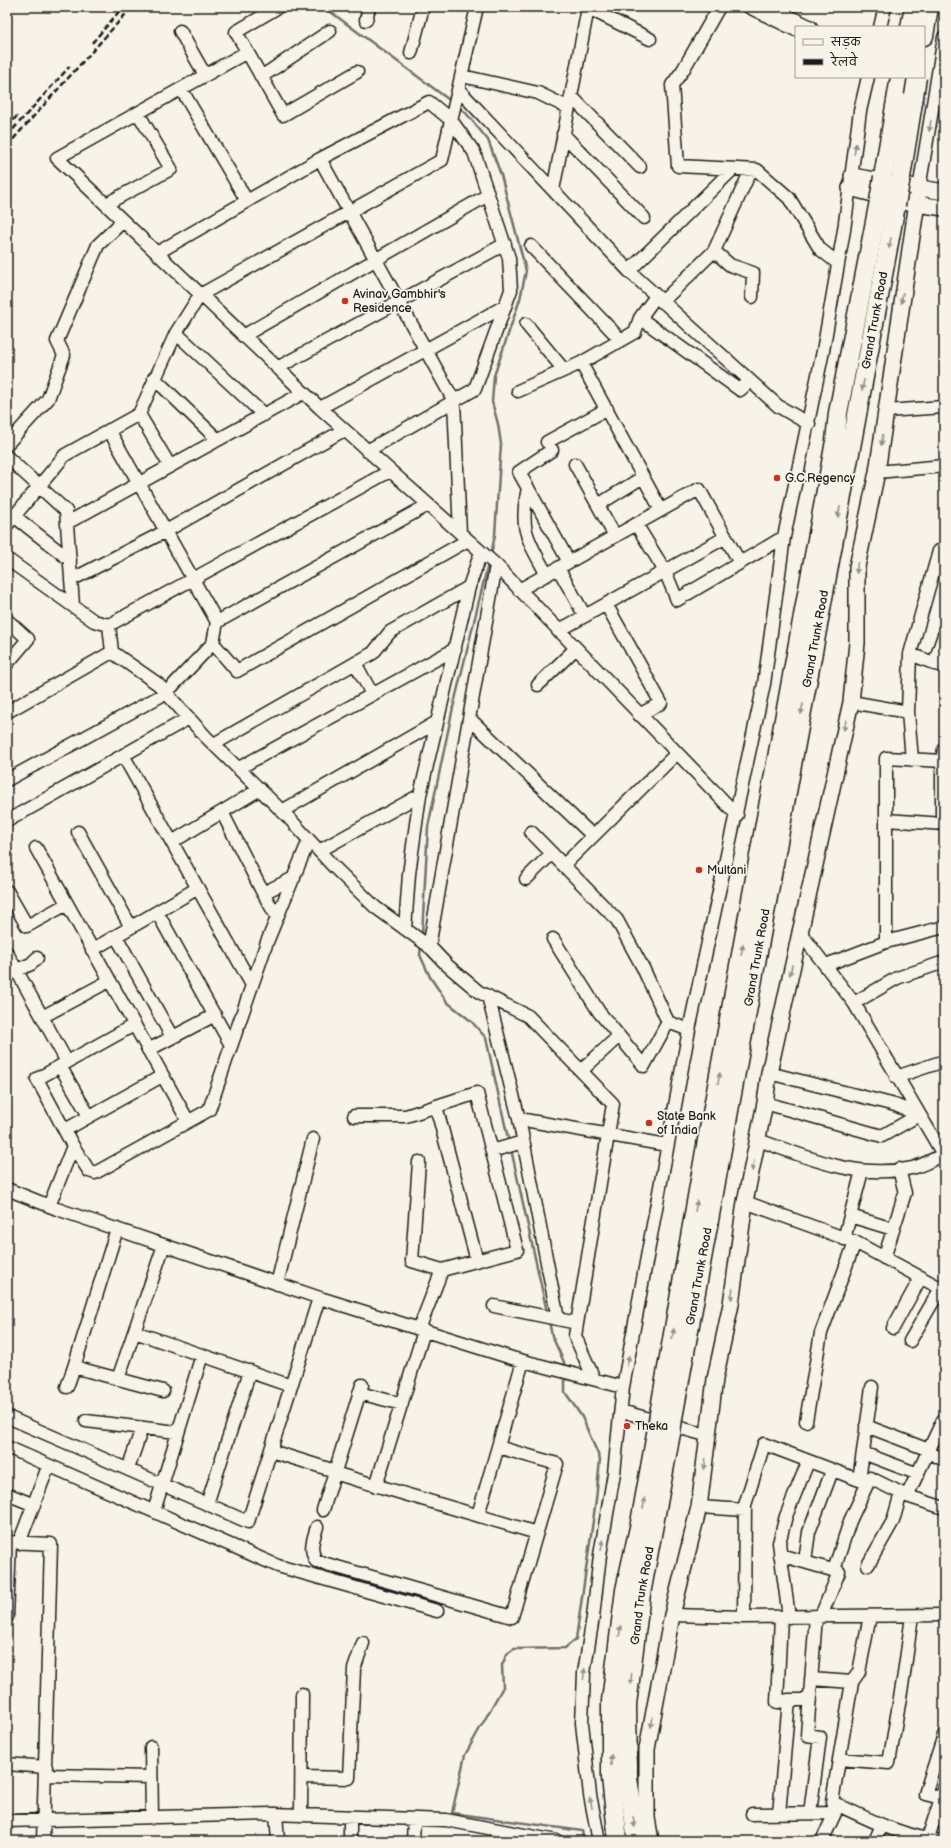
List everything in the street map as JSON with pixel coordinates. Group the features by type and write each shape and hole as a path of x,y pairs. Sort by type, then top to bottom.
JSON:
{"highway":[{"path":"910,26 914,7"},
{"path":"925,30 929,7"},
{"name":"Grand Trunk Road","path":"637,1841 628,1778 627,1704 665,1423 705,1151 824,504 838,413 883,177 904,88 916,78"},
{"name":"Grand Trunk Road","path":"618,1841 611,1778 611,1701 625,1590 665,1423 789,780 896,204 901,177 904,88"}],"main road":[{"path":"851,182 944,192"},
{"path":"851,182 916,204 944,208"},
{"path":"651,1841 647,1818 647,1749 672,1615 699,1507 715,1379 731,1304 745,1202 765,1103 769,1072 850,702 857,643 857,567 877,472 919,189"}],"street":[{"path":"278,7 236,32 283,115 357,72"},
{"path":"366,20 369,7"},
{"path":"411,53 423,7"},
{"path":"70,560 11,521 39,485 66,455 139,414 154,378 176,333 200,295 442,160 477,7"},
{"path":"719,7 683,70 672,85 678,166 756,170 789,198 820,249 835,261"},
{"path":"749,7 795,30"},
{"path":"770,7 809,26"},
{"path":"880,26 885,7"},
{"path":"553,190 587,8 650,39"},
{"path":"180,31 205,75"},
{"path":"262,77 330,31"},
{"path":"919,189 944,37"},
{"path":"247,52 57,158 303,393 489,559 737,815"},
{"path":"462,76 538,93 569,108"},
{"path":"599,1841 590,1795 582,1723 584,1673 593,1616 600,1555 614,1473 623,1387 689,1030 737,815 764,684 784,537 809,424 851,182 860,110 868,78"},
{"path":"919,78 936,87"},
{"path":"181,89 247,201"},
{"path":"458,94 553,190 629,271 778,406 809,424"},
{"path":"571,96 640,167"},
{"path":"157,253 320,159 428,102 452,116 474,152 509,258 511,290 475,389 367,451"},
{"path":"106,204 171,169 138,113"},
{"path":"563,134 644,218"},
{"path":"320,159 454,401 464,537"},
{"path":"629,271 733,169"},
{"path":"518,391 581,363 620,339 635,332 640,318 659,299 714,251 751,170"},
{"path":"243,336 488,195"},
{"path":"7,444 48,399 64,355 57,341 98,245 123,221"},
{"path":"277,368 504,244"},
{"path":"530,246 620,339"},
{"path":"714,251 730,265 753,273 752,297"},
{"path":"320,408 505,306"},
{"path":"640,318 740,390 750,381"},
{"path":"526,324 564,370"},
{"path":"176,333 264,415"},
{"path":"581,363 661,510"},
{"path":"154,378 218,440"},
{"path":"67,523 303,393"},
{"path":"886,411 944,407"},
{"path":"585,616 564,565 519,472 549,446 607,409"},
{"path":"139,414 170,466"},
{"path":"7,780 166,692 213,643 217,622 110,430"},
{"path":"71,580 166,531 344,430"},
{"path":"7,457 66,511 73,605"},
{"path":"575,464 615,536"},
{"path":"877,472 944,466"},
{"path":"9,564 94,620 110,625 390,471"},
{"path":"598,505 644,477"},
{"path":"528,488 523,511 524,531 547,575"},
{"path":"519,590 700,489 740,563"},
{"path":"217,622 428,505"},
{"path":"636,524 665,571 678,600 784,537"},
{"path":"213,643 237,671 464,537"},
{"path":"558,631 726,537"},
{"path":"912,760 908,712 910,654 939,551 944,554"},
{"path":"410,932 409,874 420,795 469,588 489,559"},
{"path":"427,945 489,559"},
{"path":"214,744 373,653 390,632 469,588"},
{"path":"606,604 661,703 639,715"},
{"path":"7,620 28,639 7,664"},
{"path":"110,625 112,652"},
{"path":"910,654 939,665 944,635"},
{"path":"239,768 455,649"},
{"path":"538,685 575,649"},
{"path":"112,652 158,684 214,744 282,811 319,851 375,907 427,945 478,992 528,1016 613,1104 575,1336 594,1380"},
{"path":"7,712 112,652"},
{"path":"355,663 372,694"},
{"path":"850,702 908,712"},
{"path":"7,821 189,718"},
{"path":"472,721 593,836"},
{"path":"282,811 437,722"},
{"path":"564,865 677,753"},
{"path":"123,755 252,985"},
{"path":"886,820 943,824 943,757 912,760 886,758 886,820 886,942"},
{"path":"172,842 260,789"},
{"path":"319,851 420,795"},
{"path":"222,812 263,893 278,917"},
{"path":"78,832 132,927"},
{"path":"531,832 617,920 643,968 668,1022 689,1030"},
{"path":"134,1025 37,1079 88,1171 95,1173 209,1110 252,985 309,840"},
{"path":"36,848 188,1122"},
{"path":"526,879 552,853"},
{"path":"263,893 294,878"},
{"path":"92,950 198,888"},
{"path":"7,891 27,926 67,904"},
{"path":"157,912 231,1045"},
{"path":"826,965 886,942 944,927"},
{"path":"758,1140 830,1166 862,1171 913,1168 944,1156 896,1077 854,1003 799,932"},
{"path":"116,936 172,1037"},
{"path":"553,939 599,1012 644,1066 668,1022"},
{"path":"7,953 13,969 42,1017 89,1116"},
{"path":"13,969 31,964 37,958"},
{"path":"854,1003 897,978 944,962"},
{"path":"42,1017 109,981"},
{"path":"488,996 519,1119 520,1143 556,1318"},
{"path":"148,1050 214,1015"},
{"path":"581,1071 619,1036"},
{"path":"896,1077 944,1061"},
{"path":"769,1072 895,1105 919,1115"},
{"path":"65,1130 162,1076"},
{"path":"354,1116 406,1116 477,1093 497,1149 517,1250 442,1270 412,1261 419,1162"},
{"path":"765,1103 882,1136 919,1115"},
{"path":"436,1106 477,1261"},
{"path":"519,1119 667,1145"},
{"path":"277,1284 312,1139"},
{"path":"497,1149 520,1143"},
{"path":"49,1206 73,1146"},
{"path":"884,1258 905,1193 899,1169"},
{"path":"806,1421 821,1333 850,1241 850,1216 862,1171"},
{"path":"7,1189 49,1206 320,1298 523,1361 623,1387"},
{"path":"745,1202 850,1241 943,1289 910,1341"},
{"path":"850,1216 893,1230"},
{"path":"67,1387 117,1229"},
{"path":"118,1379 164,1245"},
{"path":"376,1486 402,1404 422,1330 442,1270"},
{"path":"893,1328 920,1277"},
{"path":"10,1418 248,1522 320,1298"},
{"path":"494,1306 577,1323"},
{"path":"135,1332 291,1386"},
{"path":"154,1511 177,1432 202,1355"},
{"path":"478,1515 523,1361"},
{"path":"74,1367 163,1391"},
{"path":"207,1504 250,1371"},
{"path":"834,1570 865,1479 863,1453 872,1387"},
{"path":"323,1510 360,1389 402,1404"},
{"path":"621,1411 709,1436"},
{"path":"868,1565 893,1521 904,1495 918,1474 943,1420"},
{"path":"86,1421 177,1432"},
{"path":"866,1426 929,1451 944,1460"},
{"path":"128,1469 142,1428"},
{"path":"744,1617 745,1510 764,1444 832,1471 865,1479 904,1495 943,1504"},
{"path":"7,1447 48,1467 154,1511 278,1566 437,1611"},
{"path":"317,1527 311,1547 316,1561 512,1617 557,1464 498,1447"},
{"path":"271,1451 376,1486 537,1533"},
{"path":"863,1453 918,1474"},
{"path":"808,1462 786,1516 779,1543 785,1617 777,1702 789,1700 810,1700"},
{"path":"7,1617 12,1542 34,1505 48,1467"},
{"path":"805,1561 809,1532 832,1471"},
{"path":"7,1494 34,1505"},
{"path":"699,1507 745,1510"},
{"path":"12,1542 51,1544 43,1841"},
{"path":"780,1555 839,1572 819,1616 811,1679 807,1735"},
{"path":"672,1615 744,1617 944,1615"},
{"path":"822,1841 833,1808 839,1759 852,1682 859,1672 870,1616"},
{"path":"839,1759 889,1763 912,1616"},
{"path":"302,1777 349,1778 354,1669 363,1644"},
{"path":"811,1679 852,1682"},
{"path":"301,1815 302,1694"},
{"path":"778,1814 789,1700"},
{"path":"786,1733 820,1737 810,1813"},
{"path":"927,1840 942,1793 925,1794 944,1735"},
{"path":"151,1747 152,1818"},
{"path":"7,1764 45,1771 151,1777"},
{"path":"752,1814 810,1813 833,1808 882,1826 927,1840 944,1841"},
{"path":"7,1821 276,1814 446,1820 557,1841"},
{"path":"276,1814 278,1841"},
{"path":"350,1817 350,1841"},
{"path":"413,1841 414,1819"},
{"path":"875,1841 882,1826"}],"waterway":[{"path":"324,7 452,102"},
{"path":"458,106 466,113 488,140 501,175 526,271 520,299 494,376 492,402 498,424 501,444 495,535 491,555"},
{"path":"422,935 428,827 452,712 488,564"},
{"path":"421,944 420,955 430,977 447,1002 471,1021 486,1038 509,1143"},
{"path":"511,1149 547,1312"},
{"path":"549,1321 552,1336 564,1362 564,1367"},
{"path":"565,1376 565,1392 582,1417 600,1459 596,1500 576,1639 565,1648 514,1649 507,1654 502,1665 503,1687 465,1755 452,1813 582,1831 584,1841"}],"railway":[{"path":"92,43 123,7"},
{"path":"7,146 132,7"},
{"path":"7,136 70,66"},
{"path":"7,127 17,116"}],"place":[{"name":"Avinav Gambhir's Residence","path":"345,301"},
{"name":"G.C.Regency","path":"777,478"},
{"name":"Multani","path":"699,870"},
{"name":"State Bank of India","path":"649,1123"},
{"name":"Theka","path":"627,1426"}]}
